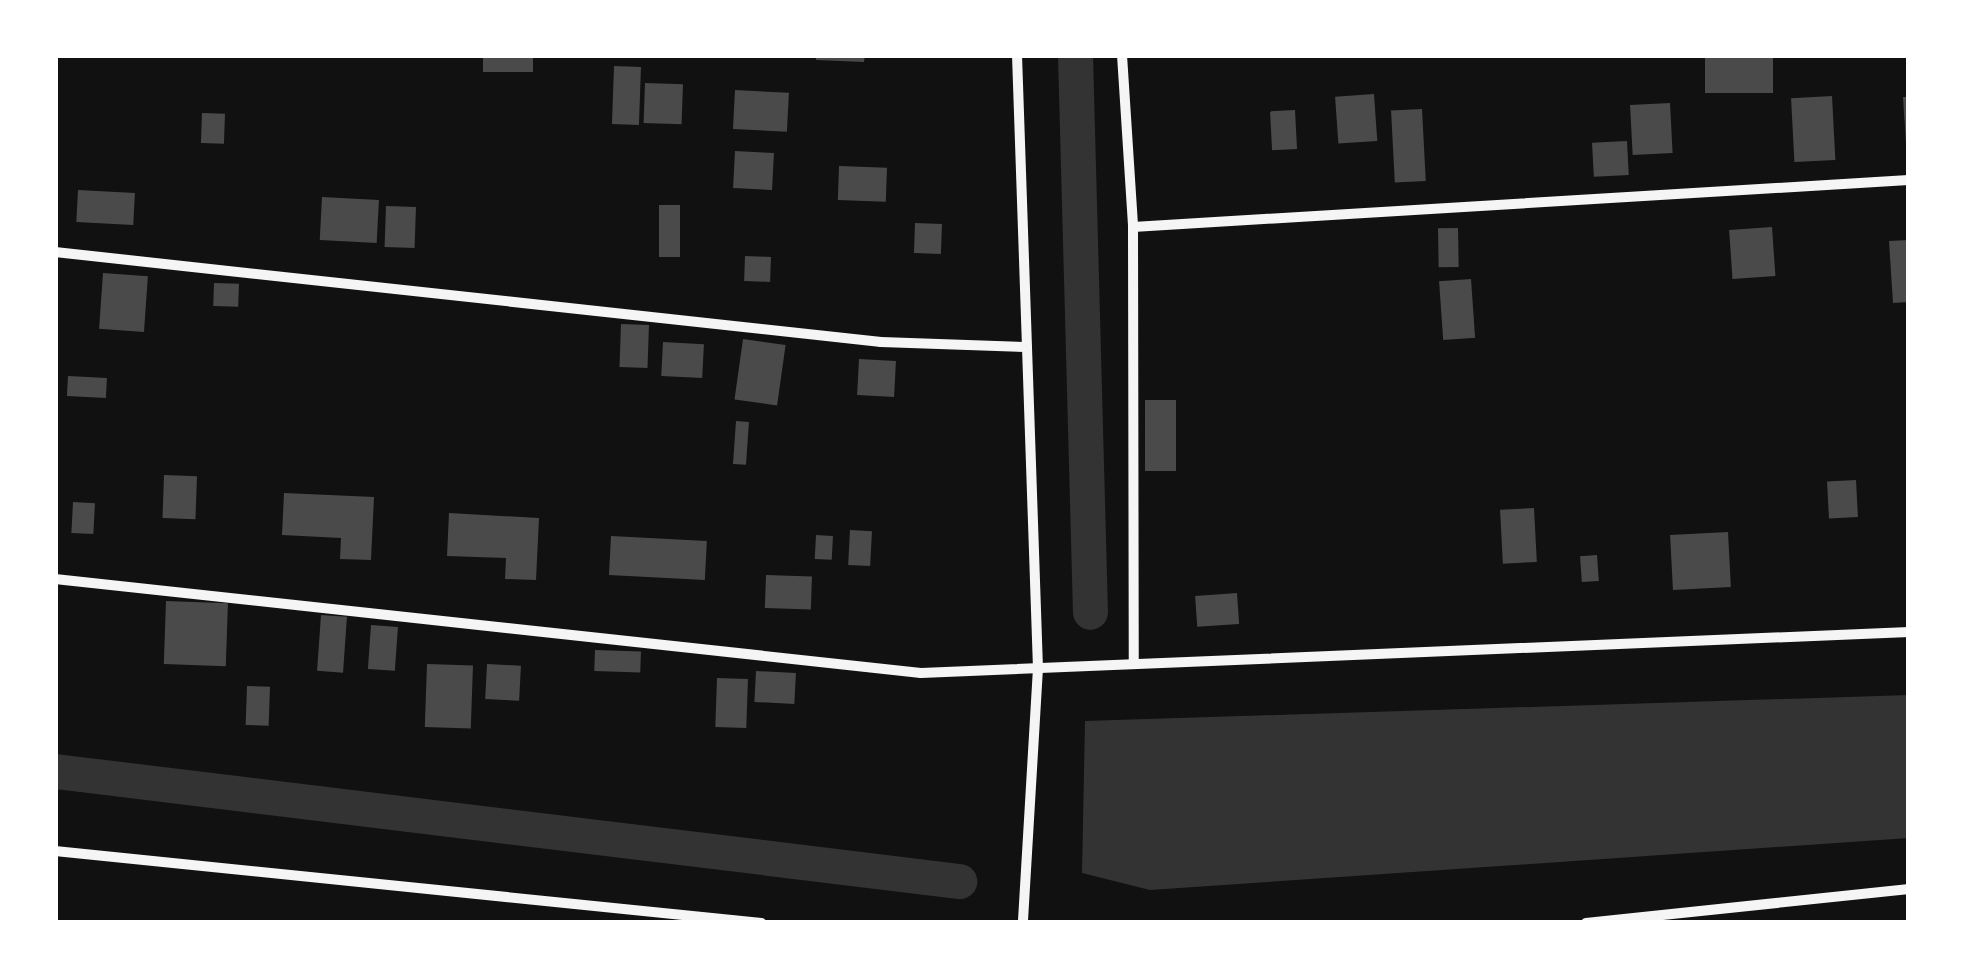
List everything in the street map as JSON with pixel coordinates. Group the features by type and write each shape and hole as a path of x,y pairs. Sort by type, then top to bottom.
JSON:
{"street":[{"path":"1018,55 1038,668 1023,923"},
{"path":"1122,55 1133,227 1134,664"},
{"path":"1133,227 1909,180"},
{"path":"55,252 881,342 1027,347"},
{"path":"55,579 822,666 921,673 1909,632"},
{"path":"55,850 761,923"},
{"path":"1586,923 1909,889"}],"shaded area":[{"path":"1909,695 1909,838 1150,890 1082,873 1085,721"}],"building":[{"path":"483,55 533,55 533,72 483,72"},
{"path":"816,55 865,55 864,62 816,60"},
{"path":"1705,55 1773,55 1773,93 1705,93"},
{"path":"614,66 641,67 639,125 612,124"},
{"path":"645,83 683,84 682,124 644,123"},
{"path":"735,90 789,93 787,132 733,129"},
{"path":"1374,94 1377,141 1338,144 1335,97"},
{"path":"1832,96 1835,160 1794,162 1791,98"},
{"path":"1903,97 1909,97 1909,144 1906,144"},
{"path":"1670,103 1673,153 1633,155 1630,105"},
{"path":"1422,109 1426,181 1395,183 1391,111"},
{"path":"1295,110 1297,149 1272,150 1270,111"},
{"path":"202,113 225,114 224,144 201,143"},
{"path":"1627,141 1629,175 1594,177 1592,143"},
{"path":"735,151 774,153 772,190 733,188"},
{"path":"839,166 887,168 886,202 838,200"},
{"path":"78,190 135,193 133,225 76,222"},
{"path":"322,197 379,200 377,243 320,240"},
{"path":"659,205 680,205 680,257 659,257"},
{"path":"386,206 416,207 415,248 385,247"},
{"path":"915,223 942,224 941,254 914,253"},
{"path":"1772,227 1775,276 1733,279 1729,230"},
{"path":"1438,228 1458,228 1459,267 1439,267"},
{"path":"1909,240 1909,302 1893,303 1889,241"},
{"path":"745,256 771,257 770,282 744,281"},
{"path":"103,273 148,276 144,332 99,329"},
{"path":"1471,279 1475,338 1443,340 1439,281"},
{"path":"214,283 239,284 238,307 213,306"},
{"path":"621,324 649,325 647,368 619,367"},
{"path":"743,339 786,345 777,405 735,399"},
{"path":"663,342 704,344 702,378 661,376"},
{"path":"859,359 896,361 894,397 857,395"},
{"path":"68,376 107,378 106,398 67,396"},
{"path":"1145,400 1176,400 1176,471 1145,471"},
{"path":"736,421 749,422 746,465 733,464"},
{"path":"164,475 197,476 195,519 162,518"},
{"path":"1856,480 1858,517 1829,518 1827,482"},
{"path":"284,493 374,497 371,560 340,559 341,538 282,535"},
{"path":"73,502 95,503 93,534 71,533"},
{"path":"1534,508 1537,562 1503,564 1500,510"},
{"path":"449,513 539,518 536,580 505,579 506,558 447,556"},
{"path":"850,530 872,531 870,566 848,565"},
{"path":"1728,532 1731,587 1673,590 1670,535"},
{"path":"816,535 833,536 832,560 815,559"},
{"path":"611,536 707,541 705,580 609,575"},
{"path":"1597,555 1599,581 1582,582 1580,556"},
{"path":"766,575 812,577 811,610 765,608"},
{"path":"1237,593 1239,624 1197,627 1195,596"},
{"path":"166,601 228,603 226,666 164,664"},
{"path":"321,615 347,617 343,673 317,671"},
{"path":"371,625 398,627 395,671 368,669"},
{"path":"595,650 641,652 640,673 594,671"},
{"path":"427,664 473,666 471,729 425,727"},
{"path":"487,664 521,666 519,701 485,699"},
{"path":"756,671 796,673 794,704 754,702"},
{"path":"717,678 748,679 746,728 715,727"},
{"path":"247,686 270,687 269,726 246,725"}],"waterway":[{"path":"1075,55 1090,612"},
{"path":"55,771 959,881"}]}
